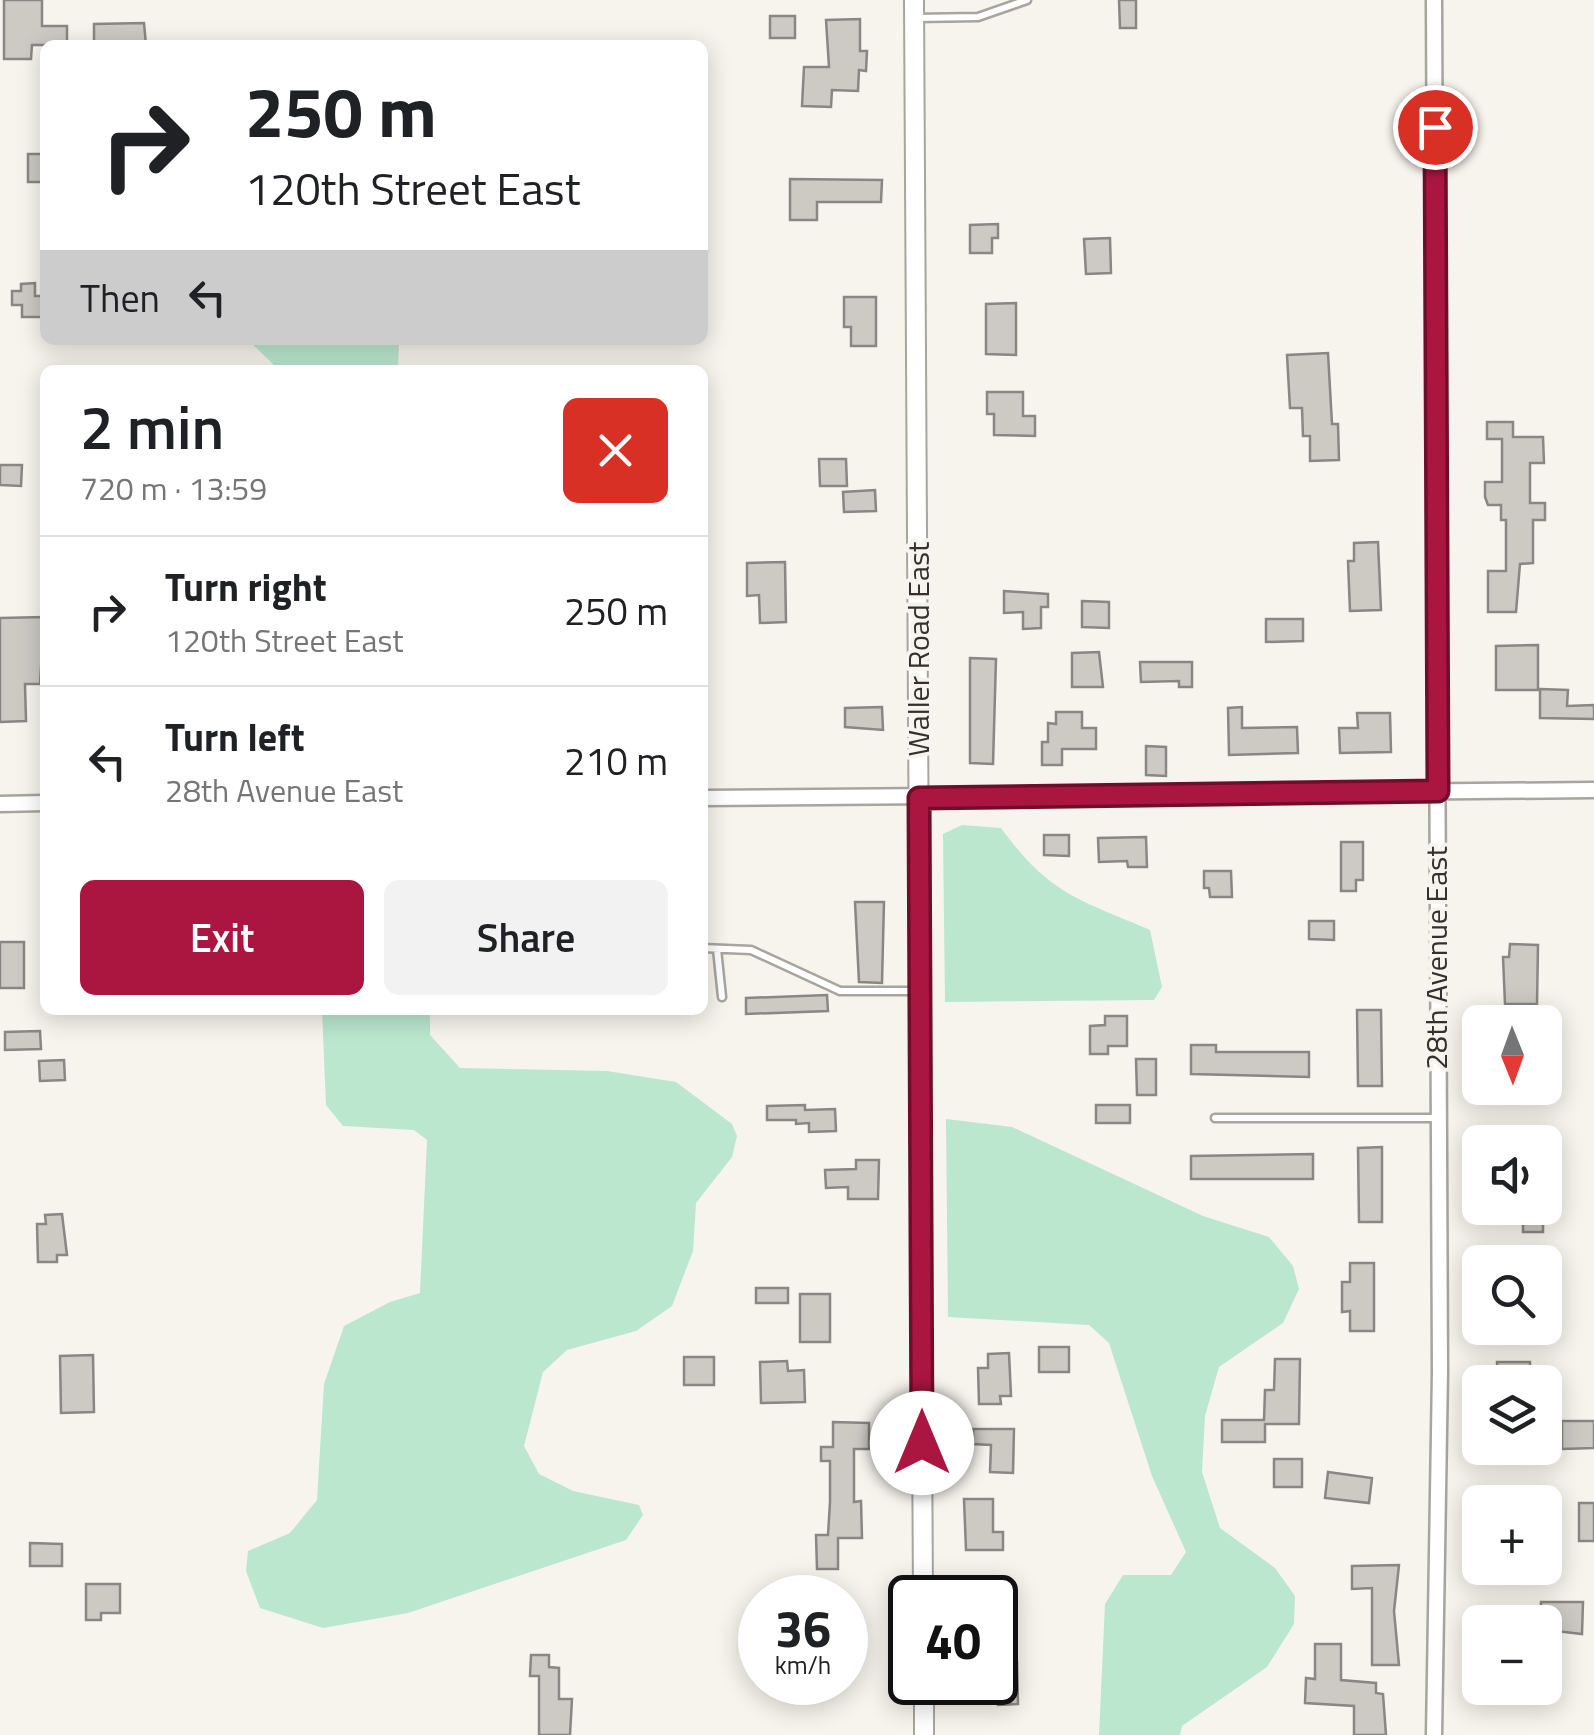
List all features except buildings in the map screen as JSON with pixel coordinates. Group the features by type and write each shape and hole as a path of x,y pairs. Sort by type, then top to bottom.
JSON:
{"street":[{"name":"28th Avenue East","path":"1434,0 1440,1372 1434,1735"},
{"name":"Waller Road East","path":"914,9 923,1575"},
{"path":"708,798 1594,790"},
{"path":"0,804 40,803"},
{"path":"924,1705 924,1735"}],"lane":[{"path":"914,9 978,17 1027,0"},
{"path":"708,948 752,950 840,991 920,991"},
{"path":"718,949 722,997"},
{"path":"1215,1118 1437,1118"}],"green space":[{"path":"253,345 399,345 398,365 274,365"},
{"path":"962,825 1001,828 1051,882 1084,902 1150,930 1162,987 1154,1000 945,1002 943,834"},
{"path":"322,1015 430,1015 430,1035 460,1068 607,1071 676,1082 732,1124 737,1136 732,1157 696,1203 693,1251 672,1306 636,1331 567,1350 543,1372 524,1446 539,1474 573,1491 639,1505 643,1515 626,1540 408,1613 323,1628 260,1608 246,1571 248,1551 290,1533 317,1500 324,1384 344,1326 390,1302 420,1293 427,1140 414,1130 343,1126 326,1105"},
{"path":"946,1119 1012,1127 1203,1216 1269,1237 1293,1266 1299,1289 1283,1323 1219,1367 1205,1416 1202,1472 1220,1528 1275,1568 1295,1596 1294,1624 1267,1667 1182,1726 1180,1735 1099,1735 1105,1604 1123,1575 1171,1575 1186,1552 1152,1476 1109,1343 1089,1325 948,1317"}],"route":[{"path":"922,1443 919,798 1438,791 1435,127"}]}
